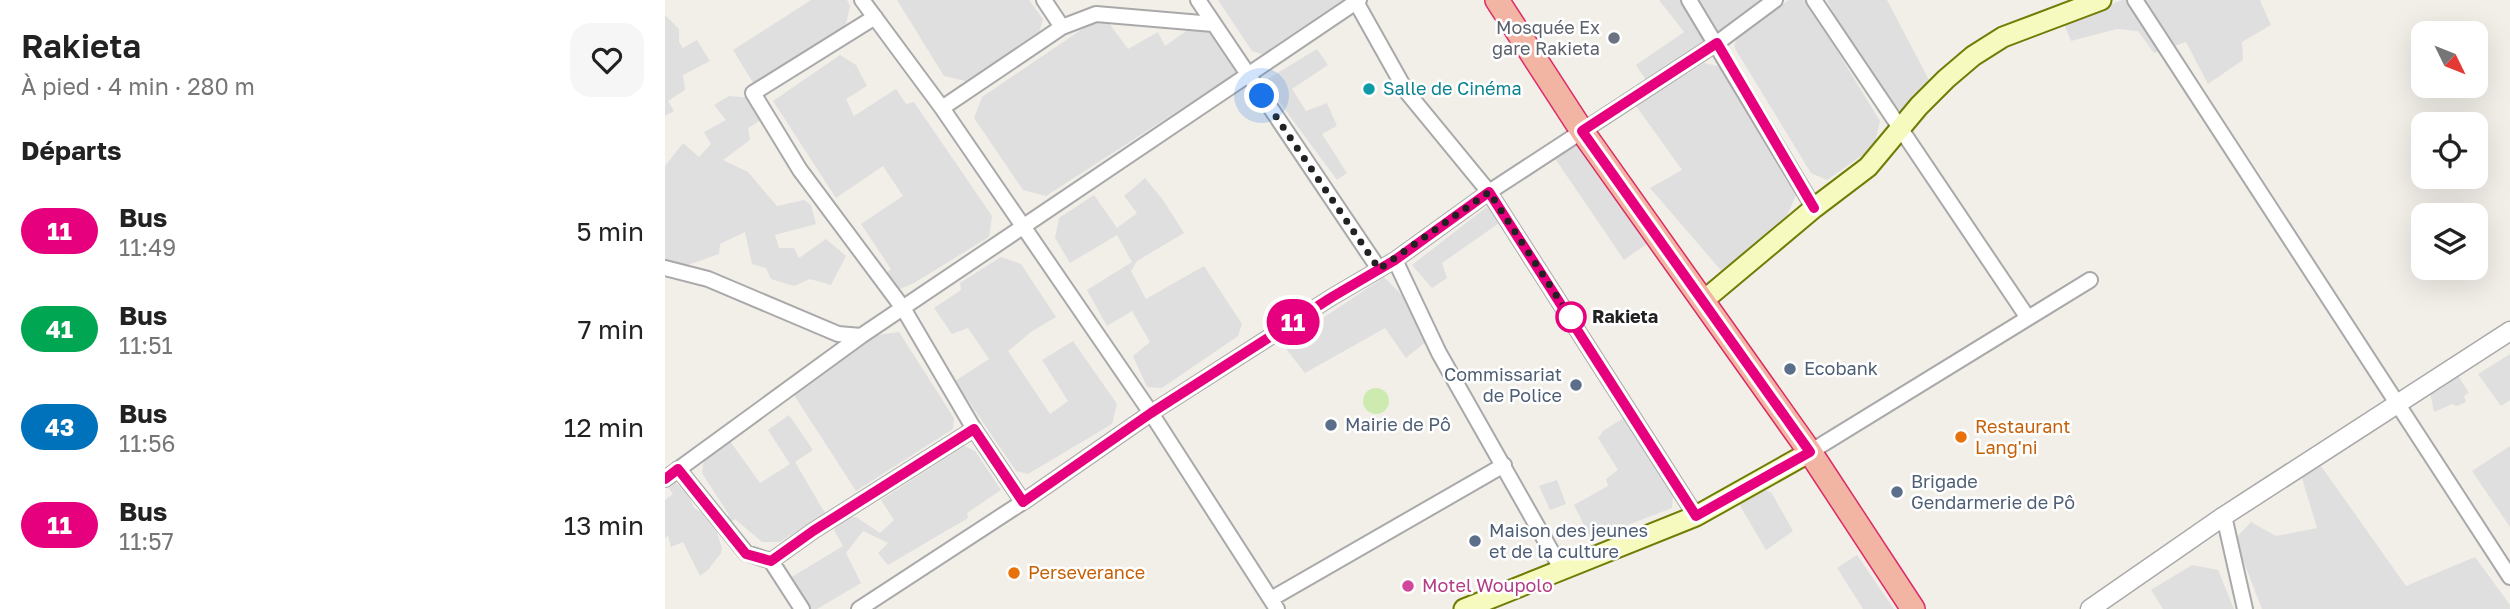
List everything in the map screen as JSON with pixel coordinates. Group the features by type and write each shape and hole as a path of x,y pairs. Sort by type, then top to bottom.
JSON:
{"highway":[{"path":"1497,0 1582,131 1810,452 1913,609"}],"main road":[{"path":"1703,301 1814,208 1868,167 1945,79 1973,56 2003,37 2101,0"},
{"path":"1464,609 1696,516 1810,452"}],"street":[{"path":"862,0 942,108 1151,413 1274,604 1503,465"},
{"path":"1044,0 1062,27"},
{"path":"1198,0 1379,269"},
{"path":"1689,0 1814,208"},
{"path":"859,609 1023,502 1151,413 1332,297 1395,260 1489,192 1717,43 1775,0"},
{"path":"1814,0 2028,318"},
{"path":"2135,0 2510,577"},
{"path":"665,479 860,335 1357,1 1406,91 1489,192 1696,516"},
{"path":"942,108 1062,27 1096,14 1213,24"},
{"path":"875,17 753,93 800,170 903,308 974,429 1023,502"},
{"path":"1395,260 1439,353 1562,570"},
{"path":"665,268 708,279 838,334 860,335"},
{"path":"1810,452 2091,280"},
{"path":"2090,609 2224,516 2510,331"},
{"path":"771,561 813,531 974,429"},
{"path":"678,469 746,554 771,561 802,609"},
{"path":"2224,516 2245,609"}],"shaded area":[{"path":"811,0 847,0 850,6 845,28 755,86 733,50"},
{"path":"897,0 1029,0 1043,19 1039,33 970,82 944,76"},
{"path":"1218,0 1346,0 1267,56 1252,51"},
{"path":"1659,0 1680,0 1708,42 1647,82 1636,65 1684,32"},
{"path":"1697,0 1764,0 1719,34"},
{"path":"1789,0 1806,0 1880,121 1874,147 1827,180 1811,173 1734,47 1738,34"},
{"path":"1827,0 1887,0 1929,80 1906,110 1898,110 1842,30"},
{"path":"2122,0 2261,0 2271,25 2242,42 2243,60 2208,84 2186,42 2154,53 2138,31 2117,29 2071,41 2064,24"},
{"path":"665,15 679,29 679,42 683,48 697,40 710,61 683,75 685,90 668,101 674,111 665,116"},
{"path":"1103,15 1128,49 1158,32 1165,46 1206,17 1238,64 1235,74 1046,196 1023,190 974,118 982,97"},
{"path":"1317,49 1328,65 1292,89 1306,111 1327,103 1337,126 1322,134 1347,173 1337,180 1264,81"},
{"path":"840,55 856,65 867,86 846,99 854,116 896,89 906,104 914,102 992,216 989,237 914,283 897,290 886,273 891,269 861,224 903,196 883,166 836,198 773,101"},
{"path":"1704,63 1722,67 1798,191 1781,229 1725,275 1650,188 1682,170 1636,106"},
{"path":"729,96 753,98 763,119 748,128 750,140 723,160 748,172 777,206 804,200 811,205 816,224 775,235 779,248 794,248 799,258 826,239 846,256 831,285 810,279 794,286 771,279 766,268 752,264 745,232 720,244 719,254 682,267 665,263 665,166 683,143 699,157 711,144 704,132 726,120 714,105"},
{"path":"1575,139 1648,243 1624,260 1552,154"},
{"path":"1145,178 1184,233 1137,261 1131,271 1146,299 1204,266 1242,324 1238,336 1162,388 1147,387 1133,356 1150,342 1132,311 1107,326 1087,290 1132,262 1117,235 1070,263 1055,238 1059,218 1094,195 1117,228 1137,213 1124,196"},
{"path":"1493,202 1505,219 1442,263 1447,278 1432,288 1412,265"},
{"path":"1001,257 1021,264 1056,317 1031,332 1008,351 1050,414 1068,401 1042,360 1073,341 1117,404 1112,424 1028,474 1016,471 955,381 989,359 968,328 952,334 934,308 961,290 960,283"},
{"path":"1384,277 1415,308 1433,336 1406,358 1385,328 1305,373 1283,345"},
{"path":"899,332 954,418 953,429 856,491 792,392 878,335"},
{"path":"2510,354 2510,400 2501,406 2478,374"},
{"path":"2452,366 2469,393 2464,396 2466,402 2457,406 2452,404 2434,412 2428,382"},
{"path":"789,415 813,450 795,462 825,513 780,542 762,542 735,519 717,533 721,553 700,576 683,542 671,547 668,536 665,538 665,500 673,494 665,483 665,473 688,494 694,508 719,522 729,515 702,473 705,452 727,437 760,483 790,464 768,430"},
{"path":"1625,417 1673,494 1672,508 1591,539 1574,505 1608,486 1606,479 1618,470 1598,438 1603,431"},
{"path":"964,446 975,451 1001,490 967,513 968,518 888,565 878,553 888,543 863,531 846,553 861,583 817,609 810,609 790,578 843,546 834,530 843,517 856,517 880,533 894,520 881,500"},
{"path":"2510,446 2510,527 2472,471"},
{"path":"2321,466 2406,586 2475,557 2510,605 2510,609 2262,609 2235,539 2251,522 2276,536 2317,528 2301,475"},
{"path":"1557,480 1566,504 1550,510 1539,486"},
{"path":"1761,489 1771,492 1793,531 1766,550 1739,504"},
{"path":"1857,555 1894,609 1863,609 1837,568"},
{"path":"2192,565 2218,570 2234,609 2163,609 2151,590"}],"green space":[{"path":"1376,388 1385,392 1389,401 1385,410 1376,414 1367,410 1363,401 1367,392"}],"bus line":[{"name":"11","path":"665,479 678,469 746,554 771,561 813,531 974,429 1023,502 1151,413 1332,297 1395,260 1489,192 1696,516 1810,452 1582,131 1717,43 1814,208"}],"place":[{"name":"Mosquée Ex gare Rakieta","path":"1614,38"},
{"name":"Salle de Cinéma","path":"1369,89"},
{"name":"Rakieta","path":"1571,317"},
{"name":"Ecobank","path":"1790,369"},
{"name":"Commissariat de Police","path":"1576,385"},
{"name":"Mairie de Pô","path":"1331,425"},
{"name":"Restaurant Lang'ni","path":"1961,437"},
{"name":"Brigade Gendarmerie de Pô","path":"1897,492"},
{"name":"Maison des jeunes et de la culture","path":"1475,541"},
{"name":"Perseverance","path":"1014,573"},
{"name":"Motel Woupolo","path":"1408,586"}],"route":[{"path":"1262,96 1379,269 1489,192 1573,321 1571,317"}]}
